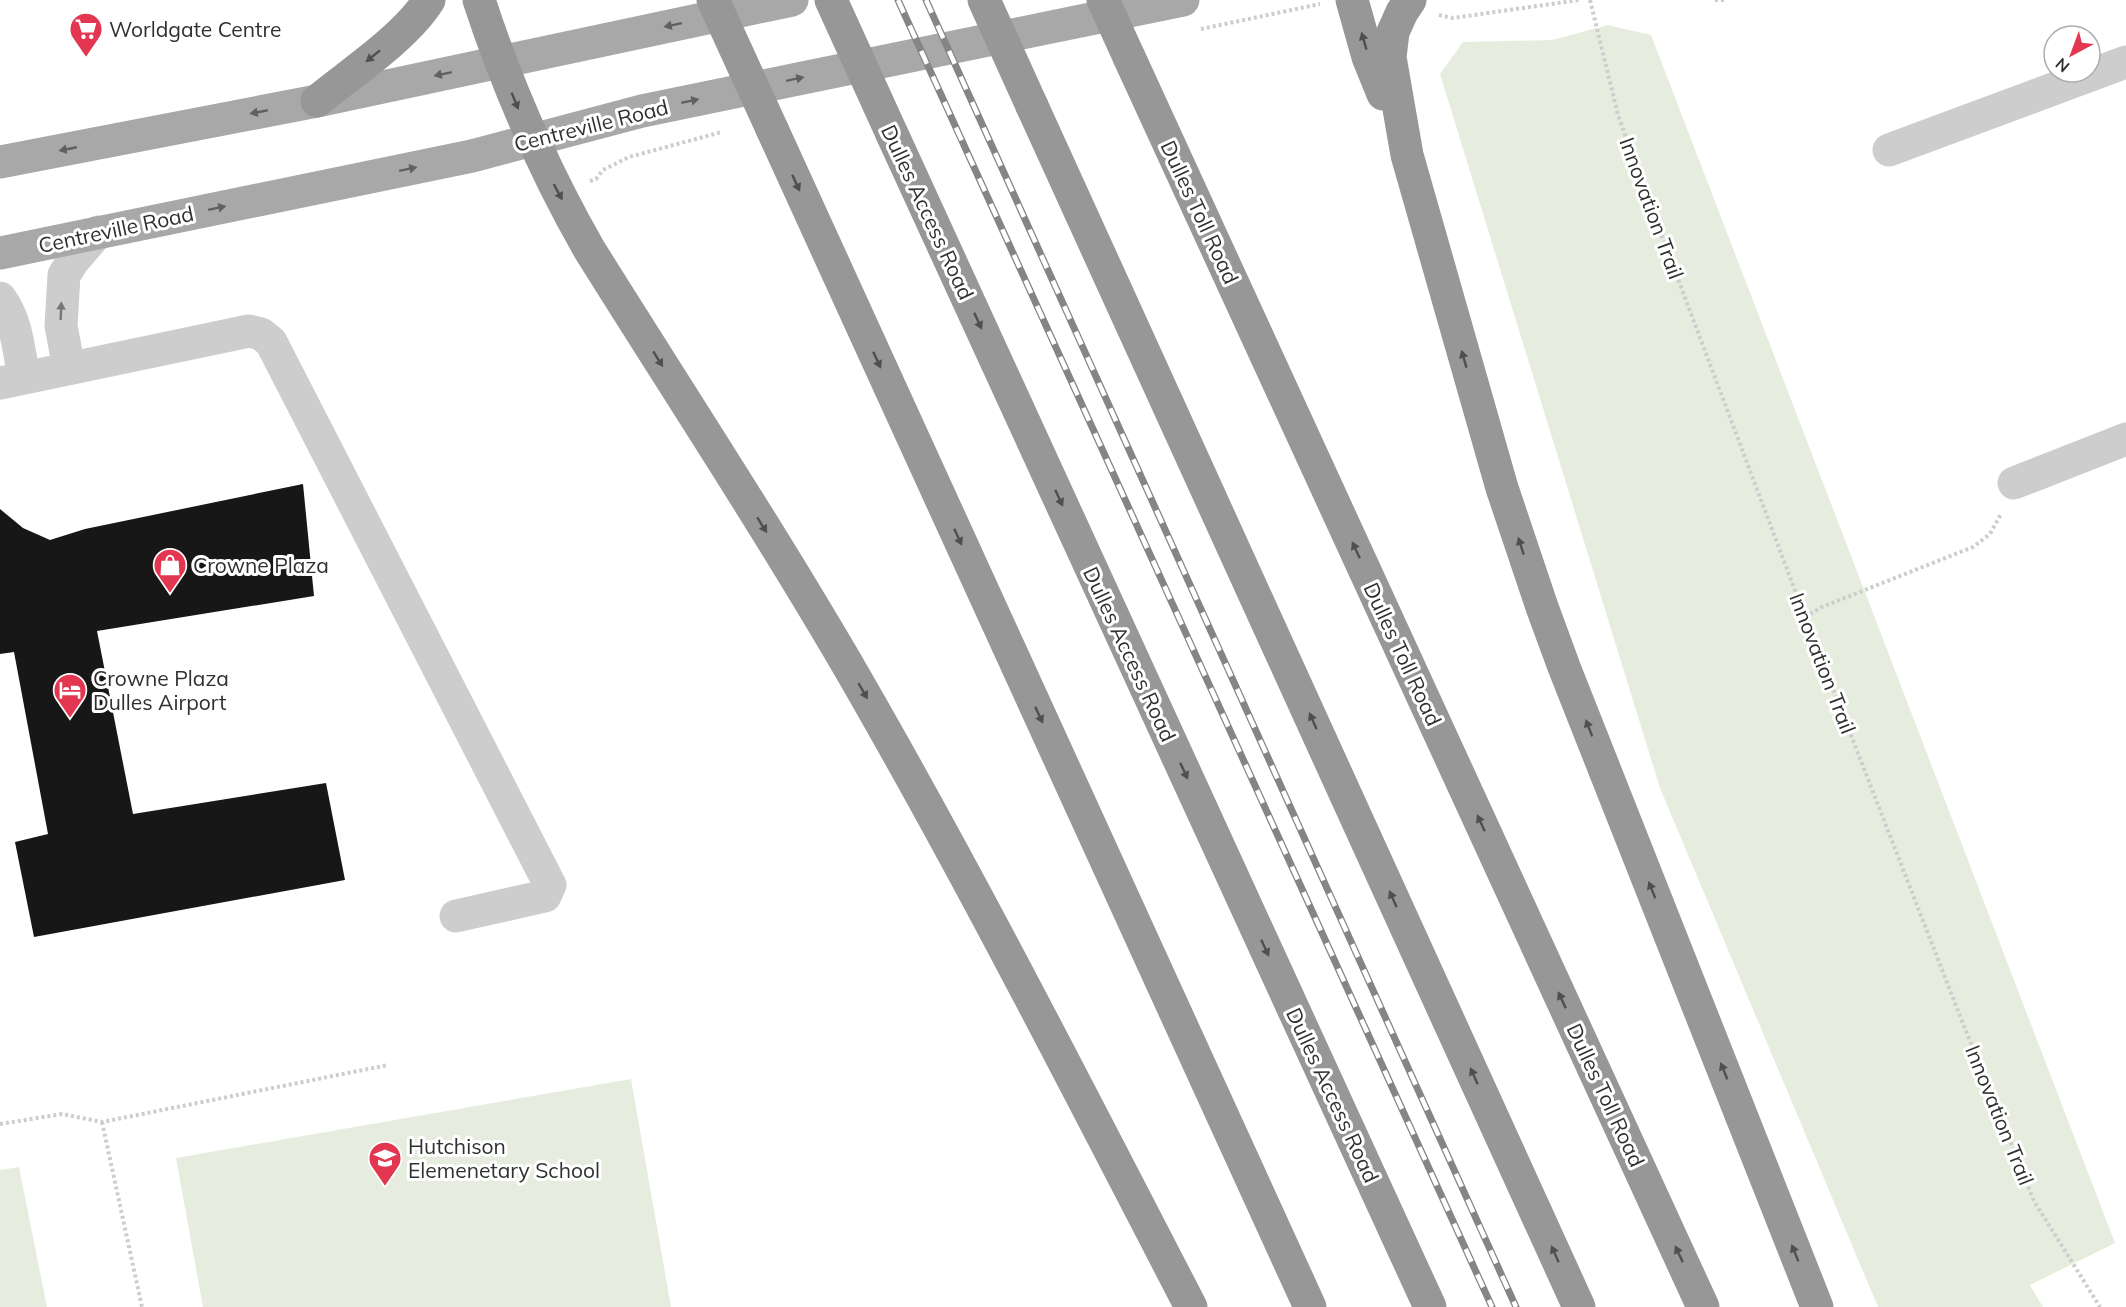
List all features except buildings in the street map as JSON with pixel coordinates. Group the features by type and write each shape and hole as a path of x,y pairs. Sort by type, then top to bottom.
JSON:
{"highway":[{"path":"317,101 408,26 421,13 429,0"},
{"path":"479,0 500,61 532,140 557,191 589,249 816,612 936,820 1191,1307"},
{"path":"714,0 1310,1307"},
{"name":"Dulles Access Road","path":"831,0 1430,1307"},
{"path":"984,0 1579,1307"},
{"name":"Dulles Toll Road","path":"1103,0 1703,1307"},
{"path":"1352,0 1368,57 1407,155 1502,488 1542,607 1817,1307"},
{"path":"1407,155 1390,57 1393,32 1402,12 1422,7"}],"main road":[{"path":"0,162 317,101 792,0"},
{"name":"Centreville Road","path":"0,253 471,156 642,111 1183,0"}],"lane":[{"path":"1889,150 2126,62"},
{"path":"69,368 61,326 64,275 98,232"},
{"path":"0,298 13,326 12,380 249,331 261,334 271,342 550,885 545,896 456,916"},
{"path":"2014,483 2126,439"}],"path":[{"path":"1422,7 1453,18 1579,0"},
{"name":"Innovation Trail","path":"1590,0 1618,115 1648,202 1805,617 2034,1201 2100,1307"},
{"path":"1715,0 1724,0"},
{"path":"1805,617 1822,607 1983,541 1998,520 2014,483"},
{"path":"0,1124 62,1114 102,1122 388,1065"},
{"path":"102,1122 142,1307"}],"green space":[{"path":"1608,25 1651,35 2115,1243 2030,1285 2043,1307 1878,1307 1660,788 1440,74 1463,42 1552,40"},
{"path":"631,1079 671,1307 203,1307 176,1158"},
{"path":"19,1167 47,1307 0,1307 0,1170"}],"railway":[{"path":"898,0 1492,1307"},
{"path":"926,0 1516,1307"}],"place":[{"name":"Worldgate Centre","path":"86,58"},
{"name":"Crowne Plaza","path":"170,594"},
{"name":"Crowne Plaza Dulles Airport","path":"70,719"},
{"name":"Hutchison Elemenetary School","path":"385,1187"}]}
